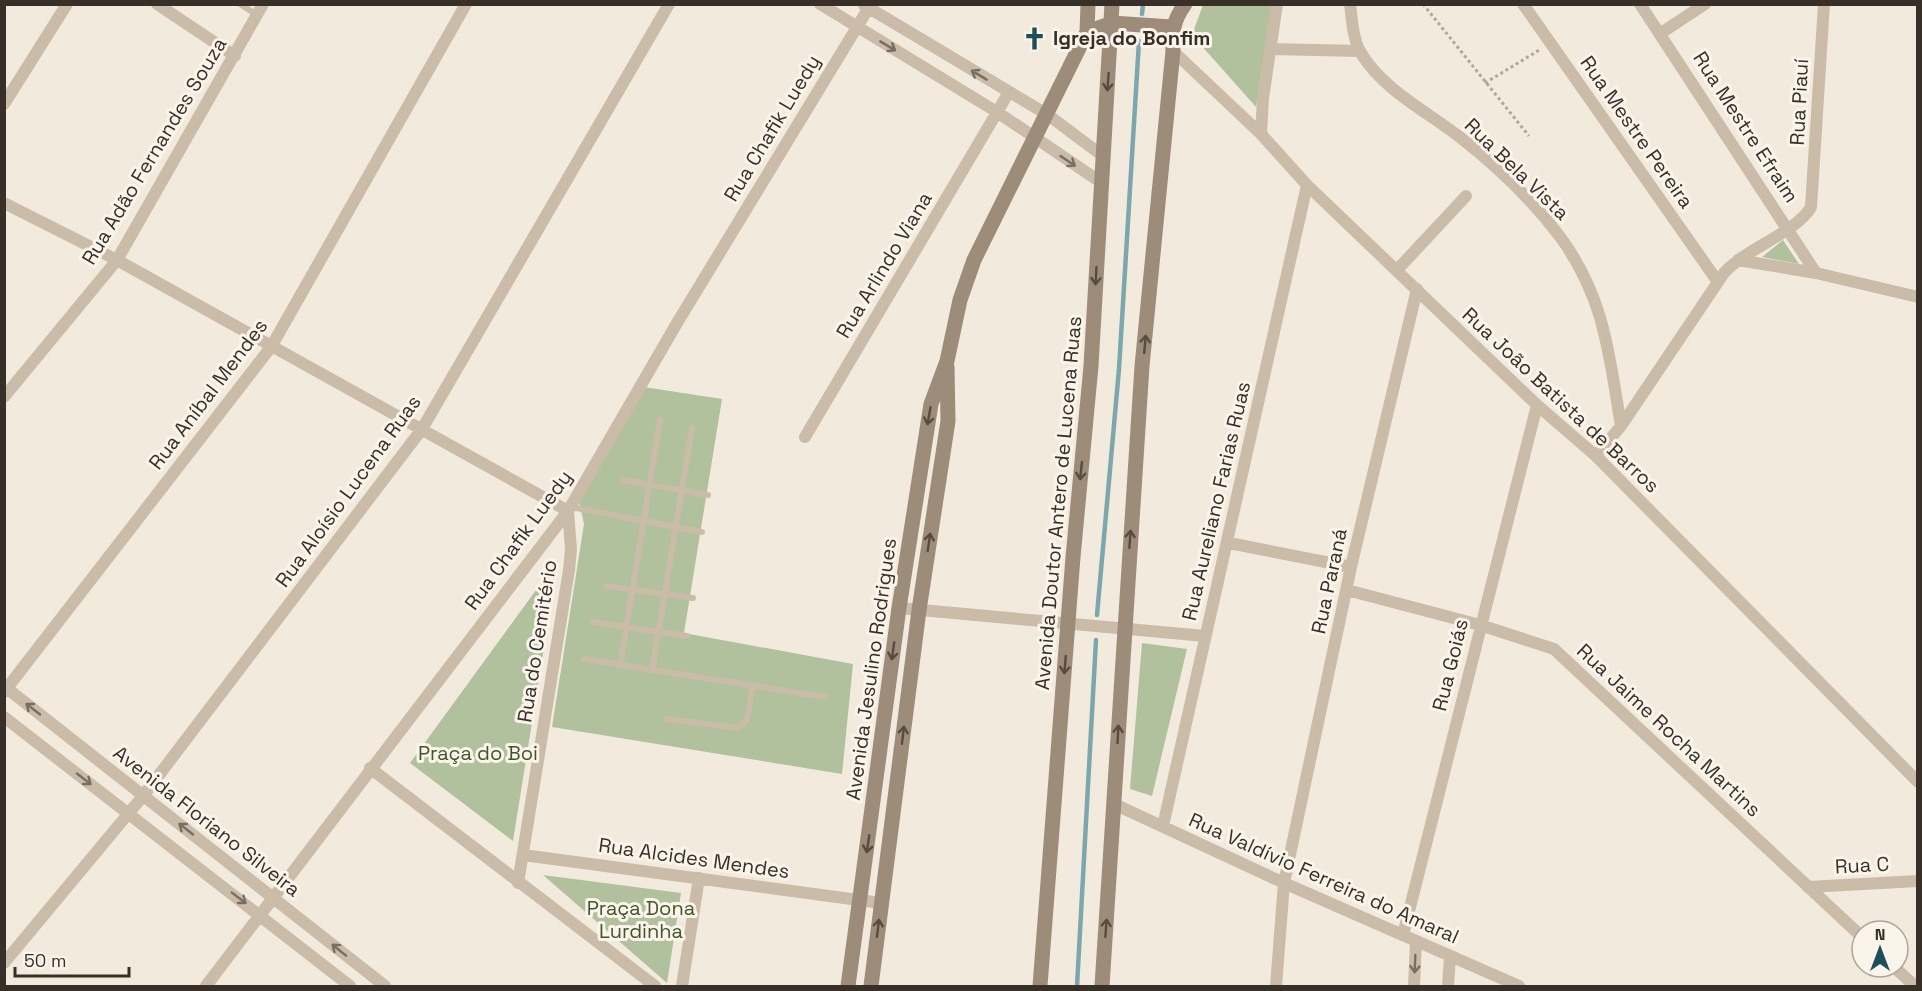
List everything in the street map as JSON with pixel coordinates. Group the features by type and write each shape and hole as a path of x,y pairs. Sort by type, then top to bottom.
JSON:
{"main road":[{"path":"1088,4 1088,32 1101,25 1174,16"},
{"name":"Avenida Doutor Antero de Lucena Ruas","path":"1040,987 1091,366 1112,4"},
{"path":"1102,987 1142,366 1173,51 1174,16 1185,4"},
{"name":"Avenida Jesulino Rodrigues","path":"848,987 899,608 929,412 947,361 960,300 974,260 1088,32"},
{"name":"Avenida Jesulino Rodrigues","path":"871,987 919,610 948,421 947,361"}],"street":[{"path":"4,104 67,4"},
{"path":"157,4 236,56"},
{"name":"Rua Aníbal Mendes","path":"5,689 271,347 466,4"},
{"name":"Rua Aloísio Lucena Ruas","path":"4,963 143,795 422,429 669,4"},
{"path":"820,4 997,112 1102,183"},
{"path":"1261,134 1277,4"},
{"name":"Rua Bela Vista","path":"1350,4 1359,51 1380,77 1463,140 1494,167 1560,237 1575,260 1601,315 1621,426"},
{"name":"Rua Mestre Pereira","path":"1523,4 1718,282"},
{"name":"Rua Mestre Efraim","path":"1640,4 1816,273"},
{"path":"1661,33 1704,4"},
{"name":"Rua Piauí","path":"1596,456 1621,426 1718,282 1738,260 1808,212 1812,200 1824,4"},
{"path":"868,6 1048,115 1103,156"},
{"name":"Rua Chafik Luedy","path":"206,987 370,768 570,509 677,323 868,6"},
{"name":"Rua Adão Fernandes Souza","path":"4,397 117,260 236,56 260,10"},
{"path":"1270,49 1359,51"},
{"name":"Rua João Batista de Barros","path":"1173,51 1261,134 1307,185 1537,405 1596,456 1917,782"},
{"name":"Rua Arlindo Viana","path":"805,437 1009,93"},
{"name":"Rua Aureliano Farias Ruas","path":"1163,826 1205,636 1229,543 1307,185"},
{"path":"1397,270 1466,196"},
{"path":"4,203 117,260 271,347 570,509"},
{"path":"1738,260 1816,273 1917,297"},
{"name":"Rua Paraná","path":"1276,987 1284,883 1351,567 1416,289"},
{"name":"Rua Goiás","path":"1403,935 1537,405"},
{"name":"Rua do Cemitério","path":"518,883 569,570 570,509"},
{"path":"1229,543 1351,567"},
{"name":"Rua Jaime Rocha Martins","path":"1347,590 1480,625 1542,644 1563,655 1850,926"},
{"path":"899,608 1205,636"},
{"name":"Avenida Floriano Silveira","path":"5,689 385,987"},
{"name":"Avenida Floriano Silveira","path":"4,717 261,915 350,987"},
{"path":"370,768 655,987"},
{"name":"Rua Valdívio Ferreira do Amaral","path":"1114,804 1284,883 1519,987"},
{"name":"Rua Alcides Mendes","path":"523,855 881,903"},
{"path":"682,987 699,878"},
{"name":"Rua C","path":"1808,886 1917,881"},
{"path":"1414,987 1416,941"},
{"path":"1448,987 1450,956"}],"lane":[{"path":"240,4 260,10"},
{"path":"620,666 660,420"},
{"path":"652,671 692,428"},
{"path":"623,480 708,495"},
{"path":"570,509 702,532"},
{"path":"606,586 693,598"},
{"path":"593,622 687,636"},
{"path":"584,660 825,697"},
{"path":"666,719 738,728 747,720 753,686"}],"path":[{"path":"1423,4 1529,136"},
{"path":"1485,83 1551,44"}],"green space":[{"path":"1203,5 1272,5 1256,107 1192,35"},
{"path":"1783,240 1799,264 1762,257"},
{"path":"644,387 722,399 684,633 853,664 842,774 552,727 584,524 578,497"},
{"name":"Praça do Boi","path":"558,560 513,841 410,763"},
{"path":"1142,643 1187,649 1152,796 1130,789"},
{"name":"Praça Dona Lurdinha","path":"543,875 681,893 667,983"}],"waterway":[{"path":"1142,14 1143,4"},
{"path":"1097,615 1119,369 1139,41"},
{"path":"1077,986 1096,640"}],"place":[{"name":"Igreja do Bonfim","path":"1035,38"}]}
